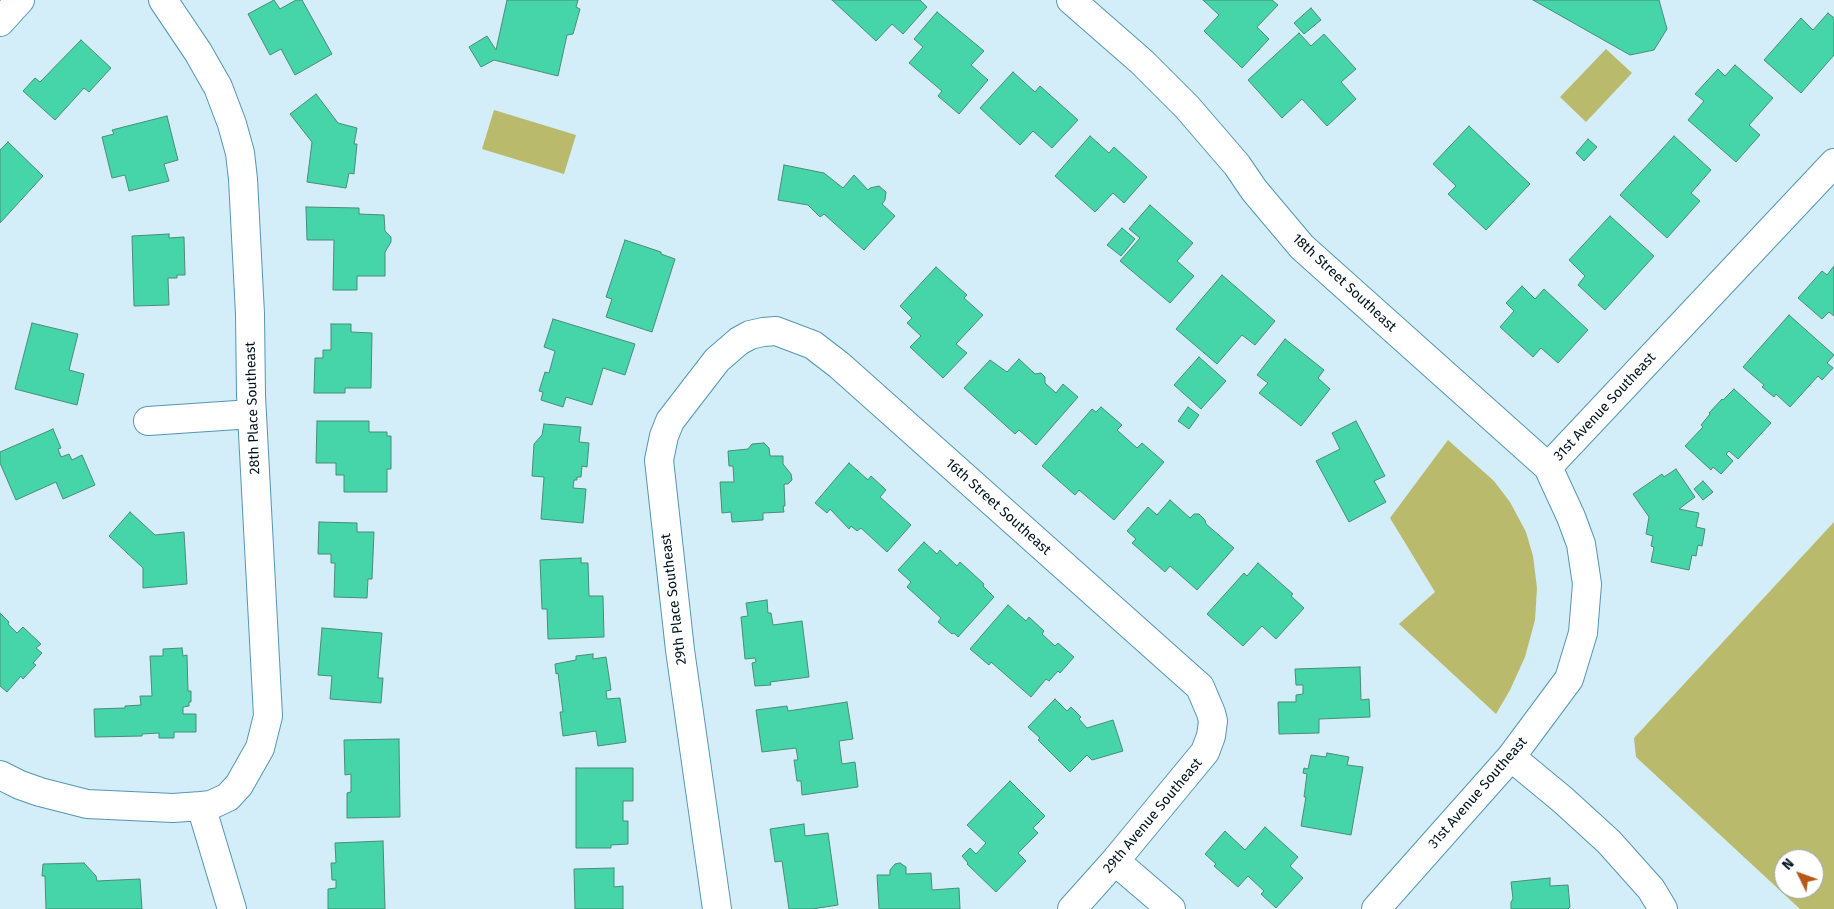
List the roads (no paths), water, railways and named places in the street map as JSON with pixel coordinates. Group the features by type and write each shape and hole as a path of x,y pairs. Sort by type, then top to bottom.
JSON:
{"street":[{"path":"0,22 20,0"},
{"name":"28th Place Southeast","path":"0,775 33,790 87,804 172,808 211,806 228,797 239,785 260,748 268,716 252,414 250,314 240,153 232,124 218,87 198,52 163,0"},
{"name":"18th Street Southeast","path":"1071,0 1142,62 1188,106 1302,247 1548,468"},
{"name":"31st Avenue Southeast","path":"1376,909 1511,757 1569,679 1582,633 1587,584 1581,544 1571,517 1548,468 1834,163"},
{"name":"16th Street Southeast","path":"763,332 776,331 813,345 839,365 1200,687 1211,713"},
{"name":"29th Place Southeast","path":"717,909 680,650 659,460 664,436 670,421 717,360 739,341 750,335 763,332"},
{"path":"148,421 252,414"},
{"name":"29th Avenue Southeast","path":"1072,909 1115,861 1205,752 1211,736 1213,721 1211,713"},
{"path":"1511,757 1564,800 1609,842 1651,889 1663,909"},
{"path":"201,806 232,909"},
{"path":"1115,861 1171,909"}]}
